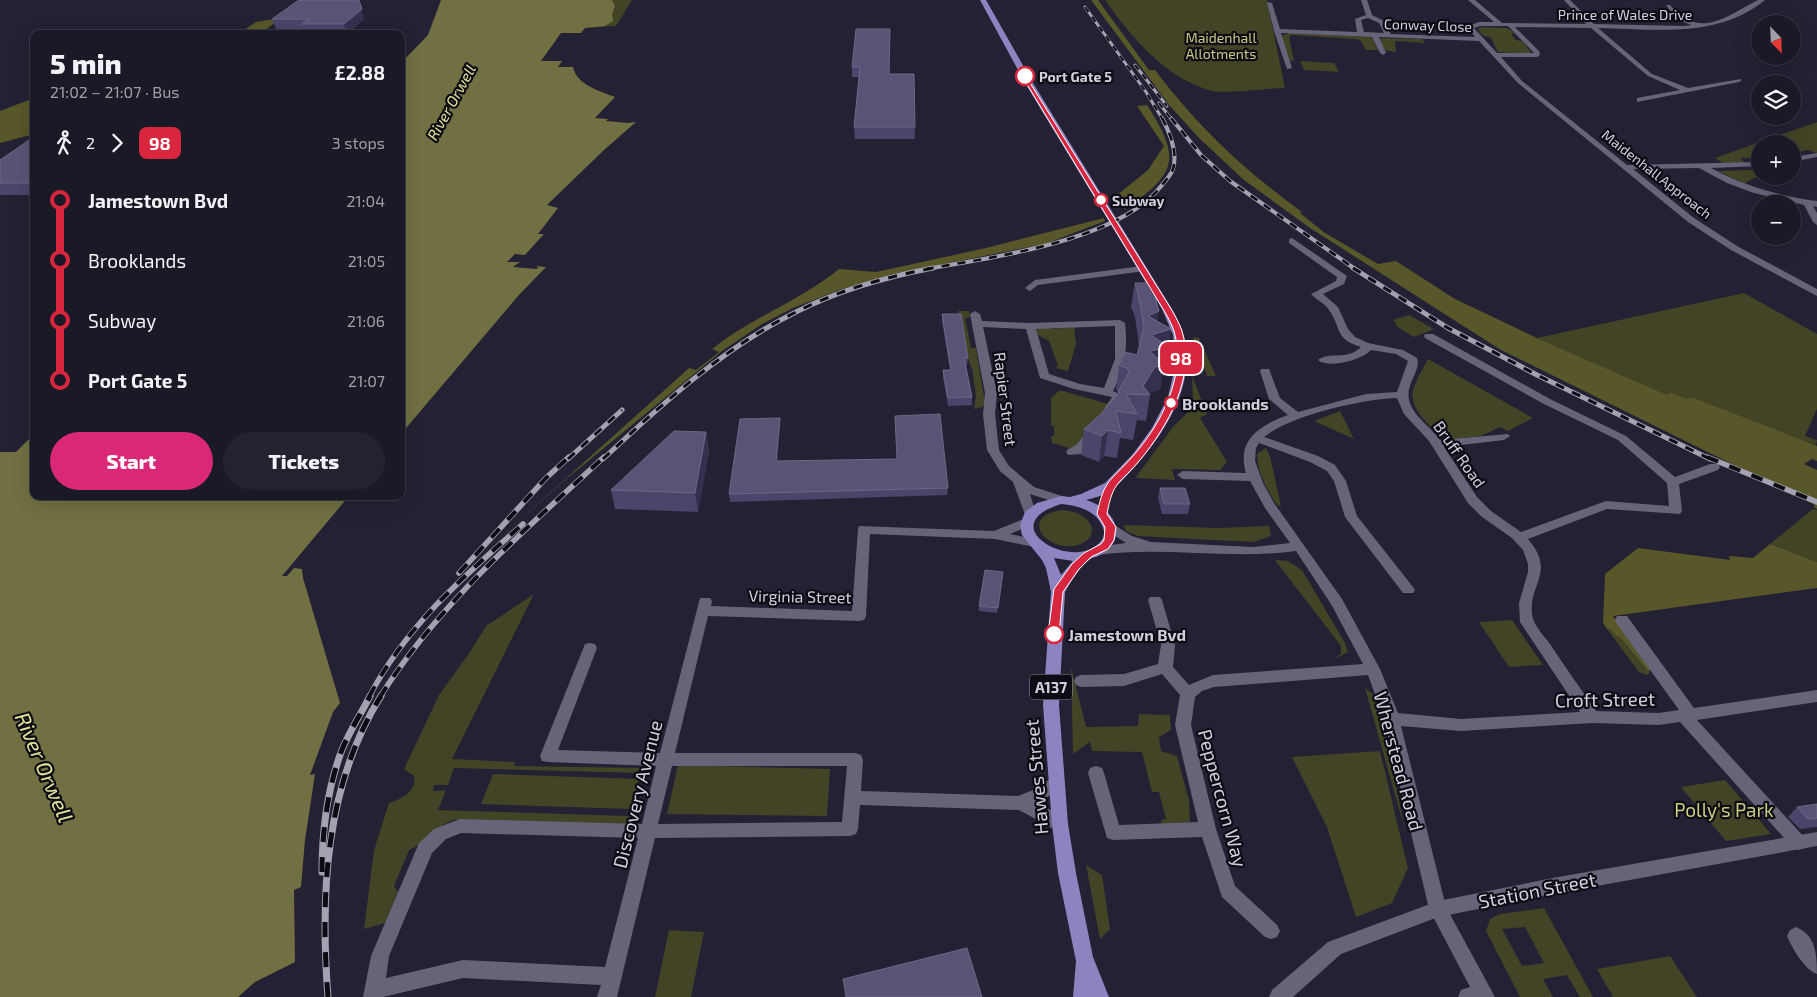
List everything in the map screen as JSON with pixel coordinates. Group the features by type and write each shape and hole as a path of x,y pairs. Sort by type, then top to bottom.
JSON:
{"main road":[{"path":"983,0 1028,83 1059,130 1164,304 1178,330 1181,349 1180,376 1169,407 1156,431 1136,458 1110,485 1087,496 1065,501 1031,515"},
{"path":"1102,514 1110,485"},
{"path":"1065,501 1088,505 1102,514 1110,527"},
{"name":"A137","path":"1031,515 1028,535 1037,545"},
{"name":"A137","path":"1092,553 1109,540 1110,527"},
{"path":"1037,545 1062,556 1092,553"},
{"name":"Hawes Street","path":"1037,545 1048,558 1053,568 1058,592 1051,705 1055,783 1060,824 1067,873 1084,957 1099,997"},
{"name":"Hawes Street","path":"1058,592 1069,573 1092,553"},
{"name":"Hawes Street","path":"1083,997 1084,957"}],"street":[{"path":"1364,0 1369,16"},
{"path":"1471,0 1501,25"},
{"path":"1568,0 1586,21 1650,75 1686,90"},
{"name":"Prince of Wales Drive","path":"1480,39 1470,26 1479,24 1665,29 1700,26 1730,19 1759,0"},
{"path":"1269,3 1289,68"},
{"path":"1668,6 1678,18 1700,26"},
{"path":"1361,35 1358,19 1369,16 1382,22 1389,36"},
{"path":"1495,56 1537,55 1537,52 1511,26"},
{"name":"Conway Close","path":"1277,31 1480,39"},
{"name":"Conway Close","path":"1375,36 1383,53"},
{"name":"Maidenhall Approach","path":"1480,39 1520,82 1686,216 1716,237 1817,293"},
{"path":"1640,100 1739,80"},
{"path":"1801,158 1817,155"},
{"path":"1626,167 1751,164"},
{"path":"1702,166 1742,187 1768,195 1817,204"},
{"path":"1807,202 1817,222"},
{"path":"1183,475 1254,476 1249,460 1252,446 1270,426 1315,410 1373,396 1402,395 1402,387 1413,360 1400,353 1368,346 1347,336 1333,308 1316,294 1342,282 1342,276 1292,240"},
{"path":"1030,288 1035,283 1142,269"},
{"name":"Rapier Street","path":"1030,326 976,319 991,393 989,414 993,450 1004,468 1018,481 1037,494 1065,501"},
{"path":"1072,452 1077,451 1092,434 1118,396 1078,387 1044,376 1030,326 1120,323 1121,356 1114,381 1107,392"},
{"path":"1429,336 1546,401 1622,438 1673,482 1676,511 1606,505 1520,537"},
{"path":"1323,360 1352,358 1365,351 1368,346"},
{"path":"1265,371 1275,399 1296,416"},
{"name":"Bruff Road","path":"1402,395 1403,403 1408,411 1436,444 1454,475 1472,500 1498,524 1520,537 1533,556 1536,572 1525,598 1524,610 1527,622 1592,717"},
{"path":"1436,444 1504,436"},
{"path":"1258,438 1314,459 1331,468 1340,480 1351,517 1408,590"},
{"path":"1673,482 1714,467"},
{"name":"Wherstead Road","path":"1254,476 1341,609 1373,669 1392,719 1438,909 1479,996"},
{"name":"Rapier Street","path":"1018,481 1031,515"},
{"path":"995,535 1031,515"},
{"path":"1110,527 1137,542 1165,547"},
{"name":"Virginia Street","path":"704,606 859,616 864,529 995,535"},
{"path":"995,535 1037,545"},
{"path":"1092,553 1117,548 1165,547 1254,551 1299,546"},
{"path":"1155,600 1168,645 1164,668"},
{"name":"Discovery Avenue","path":"607,997 704,606"},
{"path":"1622,620 1687,716 1799,843"},
{"path":"590,648 548,756 854,760 850,829 649,831 460,826 440,834 425,848 405,892 380,956 374,994 463,969 612,976"},
{"path":"1164,668 1188,694 1197,687 1213,681 1373,669"},
{"path":"1081,681 1124,680 1164,668"},
{"name":"Peppercorn Way","path":"1188,694 1183,725 1208,829 1228,891 1271,931"},
{"name":"Croft Street","path":"1392,719 1461,726 1592,717 1659,719 1817,696"},
{"path":"1096,773 1113,833 1208,829"},
{"path":"1019,803 1039,795 1055,783"},
{"path":"852,798 1019,803 1033,808 1060,824"},
{"name":"Station Street","path":"1279,997 1335,948 1438,909 1558,885 1817,839"},
{"path":"1796,936 1817,965"}],"green space":[{"path":"602,0 632,0 616,26 585,28 591,27"},
{"name":"Maidenhall Allotments","path":"1105,0 1267,0 1285,88 1218,92 1195,85 1179,77 1151,55 1126,28"},
{"path":"1482,27 1507,28 1515,33 1511,34 1516,40 1522,41 1531,52 1528,54 1498,52 1491,38 1482,35 1478,29"},
{"path":"1290,33 1370,37 1373,39 1378,50 1366,50 1360,40 1291,35 1289,37 1294,61 1287,60 1280,36"},
{"path":"1380,39 1422,39 1425,43 1395,41 1396,52 1384,50"},
{"path":"1300,61 1334,63 1339,72 1304,70"},
{"path":"1817,122 1817,153 1807,150 1801,152 1801,135 1780,135"},
{"path":"1751,145 1751,158 1740,158 1745,163 1723,163 1715,158"},
{"path":"1751,170 1751,180 1745,183 1750,186 1718,171"},
{"path":"1744,293 1817,334 1817,409 1805,436 1817,440 1816,445 1680,401 1537,338"},
{"path":"958,311 969,311 970,317 965,318 971,348 976,348 985,403 982,407 974,409 976,396 972,368"},
{"path":"1409,315 1434,329 1414,337 1397,327 1393,320"},
{"path":"1047,327 1054,329 1074,327 1076,344 1068,371 1055,368 1058,366 1049,341 1036,334 1037,328"},
{"path":"1193,337 1199,338 1216,376 1207,376"},
{"path":"1428,359 1533,418 1508,431 1500,427 1481,436 1444,440 1422,418 1414,405 1413,391 1415,383"},
{"path":"1192,376 1207,414 1200,418 1227,462 1220,470 1172,469 1175,480 1136,477 1173,427 1187,413 1193,400"},
{"path":"1060,390 1108,404 1084,437 1072,449 1052,443 1051,436 1054,436 1054,426 1051,426 1051,398"},
{"path":"1340,411 1354,439 1314,421"},
{"path":"1266,448 1270,456 1281,506 1277,505 1263,481 1257,461 1257,454"},
{"path":"1813,509 1817,510 1817,562 1770,544"},
{"path":"1062,510 1079,514 1089,522 1092,530 1090,538 1081,544 1069,546 1058,545 1042,534 1039,527 1041,520 1048,514"},
{"path":"1123,525 1219,528 1269,526 1271,536 1253,542 1137,536 1126,531"},
{"path":"1275,560 1288,561 1302,570 1345,643 1348,652 1333,660 1341,654 1341,646"},
{"path":"534,594 452,759 515,762 514,766 642,768 641,773 454,768 448,785 434,785 433,791 446,790 438,810 630,816 627,825 453,820 443,825 419,845 409,850 394,886 398,892 385,923 364,929 374,850 389,803 408,794 413,786 414,776 404,769 439,695 486,626"},
{"path":"1512,620 1543,665 1509,667 1479,622"},
{"path":"1607,629 1610,629 1616,636 1620,637 1650,673 1647,675 1639,672"},
{"path":"1071,667 1086,727 1138,726 1139,714 1170,715 1171,730 1159,737 1161,751 1177,756 1189,800 1190,822 1162,824 1161,820 1166,819 1159,792 1152,792 1142,752 1092,751 1090,742 1073,754"},
{"path":"1365,688 1374,695 1381,713 1405,830"},
{"path":"1380,751 1408,868 1392,903 1356,917 1327,827 1292,757"},
{"path":"678,765 830,769 827,816 667,814"},
{"path":"493,774 639,779 631,809 481,804"},
{"name":"Polly's Park","path":"1725,780 1771,834 1726,841 1681,787"},
{"path":"1086,865 1102,875 1110,929 1100,939"},
{"path":"1544,908 1593,997 1580,997 1567,975 1543,979 1553,997 1520,997 1486,931 1490,919 1500,914","holes":["1525,927 1544,963 1522,966 1502,929"]},
{"path":"669,930 704,932 691,997 655,997"},
{"path":"1670,956 1697,997 1613,997 1597,969"}],"shaded area":[{"path":"1091,0 1098,0 1149,70 1155,70 1189,111 1223,147 1325,233 1378,264 1396,261 1455,299 1537,338 1667,395 1671,393 1687,399 1694,398 1817,446 1817,461 1812,459 1804,464 1817,470 1817,509 1814,507 1815,505 1501,350 1310,228 1244,180 1199,138 1170,106"},
{"path":"281,18 265,30 244,30 256,22"},
{"path":"30,100 30,135 0,143 0,111"},
{"path":"1147,105 1165,139 1169,152 1169,163 1156,185 1125,209 1116,196 1148,170 1164,146 1137,106"},
{"path":"1104,218 1105,221 1045,244 893,274 839,290 793,308 762,324 722,351 565,480 482,554 689,368 696,370 719,352 712,349 839,269 876,272 986,248"},
{"path":"1770,544 1817,562 1817,588 1613,616 1651,669 1648,672 1620,637 1616,636 1610,629 1607,629 1603,623 1605,574 1638,548 1730,560 1729,556 1753,558"}],"water":[{"name":"River Orwell","path":"441,0 612,0 615,6 612,14 613,21 605,26 585,28 581,33 561,33 541,61 562,61 558,67 573,67 575,73 584,83 615,97 595,118 608,119 606,121 636,122 547,205 558,208 538,234 544,234 525,255 515,254 507,262 520,262 513,267 537,269 538,267 535,266 546,267 518,296 405,429 405,59 428,35"},
{"name":"River Orwell","path":"30,438 30,500 346,500 282,576 287,576 294,568 302,569 340,703 333,712 310,775 315,774 305,840 301,887 294,890 295,962 255,982 238,997 0,997 0,452 16,452"}],"building":[{"path":"299,0 359,0 362,9 344,24 302,24 309,19 272,19"},
{"path":"856,29 890,29 889,74 914,74 915,127 854,127 860,67 852,67"},
{"path":"30,139 30,183 0,183 0,160"},
{"path":"1135,283 1151,283 1159,311 1148,316 1171,329 1151,335 1169,347 1150,351 1164,365 1155,367 1143,386 1150,395 1126,394 1137,414 1116,411 1121,433 1108,430 1102,436 1084,429 1100,415 1120,392 1118,392 1129,372 1128,369 1119,365 1125,352 1137,355 1144,327"},
{"path":"942,314 961,314 968,358 964,358 972,397 948,398 943,370 951,370"},
{"path":"940,414 948,488 729,494 740,419 780,418 776,461 897,459 895,416"},
{"path":"674,431 706,432 695,493 611,490"},
{"path":"1160,488 1185,488 1190,504 1164,504"},
{"path":"985,570 1003,572 998,608 979,606"},
{"path":"1817,804 1817,818 1808,819 1797,807"},
{"path":"967,948 982,997 847,997 843,979"}],"railway":[{"path":"1085,7 1146,92 1163,119"},
{"path":"1135,65 1167,106"},
{"path":"1159,103 1172,120"},
{"path":"1171,118 1201,155 1230,181 1355,269"},
{"path":"926,269 985,259 1053,244 1087,233 1117,220 1143,204 1162,185 1173,169 1174,149 1163,119"},
{"path":"603,459 694,378 743,342 769,326 829,297 880,280 933,268"},
{"path":"1353,268 1448,328 1537,375 1710,459"},
{"path":"568,459 622,410"},
{"path":"459,573 546,478 569,457"},
{"path":"380,697 428,630 455,600 513,541 604,457"},
{"path":"1707,457 1817,502"},
{"path":"369,697 400,647 418,625 458,583 523,524"},
{"path":"322,872 326,814 331,785 345,742 370,696"},
{"path":"328,997 325,919 326,880 331,842 338,803 348,766 362,730 381,696"}],"bus line":[{"name":"98","path":"1025,76 1164,304 1178,330 1181,349 1180,376 1169,407 1148,444 1110,485 1102,514 1108,520 1110,527 1111,534 1109,540 1104,546 1088,555 1075,566 1058,592 1054,634"}],"place":[{"name":"Port Gate 5","path":"1025,76"},
{"name":"Subway","path":"1101,200"},
{"name":"Brooklands","path":"1171,403"},
{"name":"Jamestown Bvd","path":"1054,634"}]}
